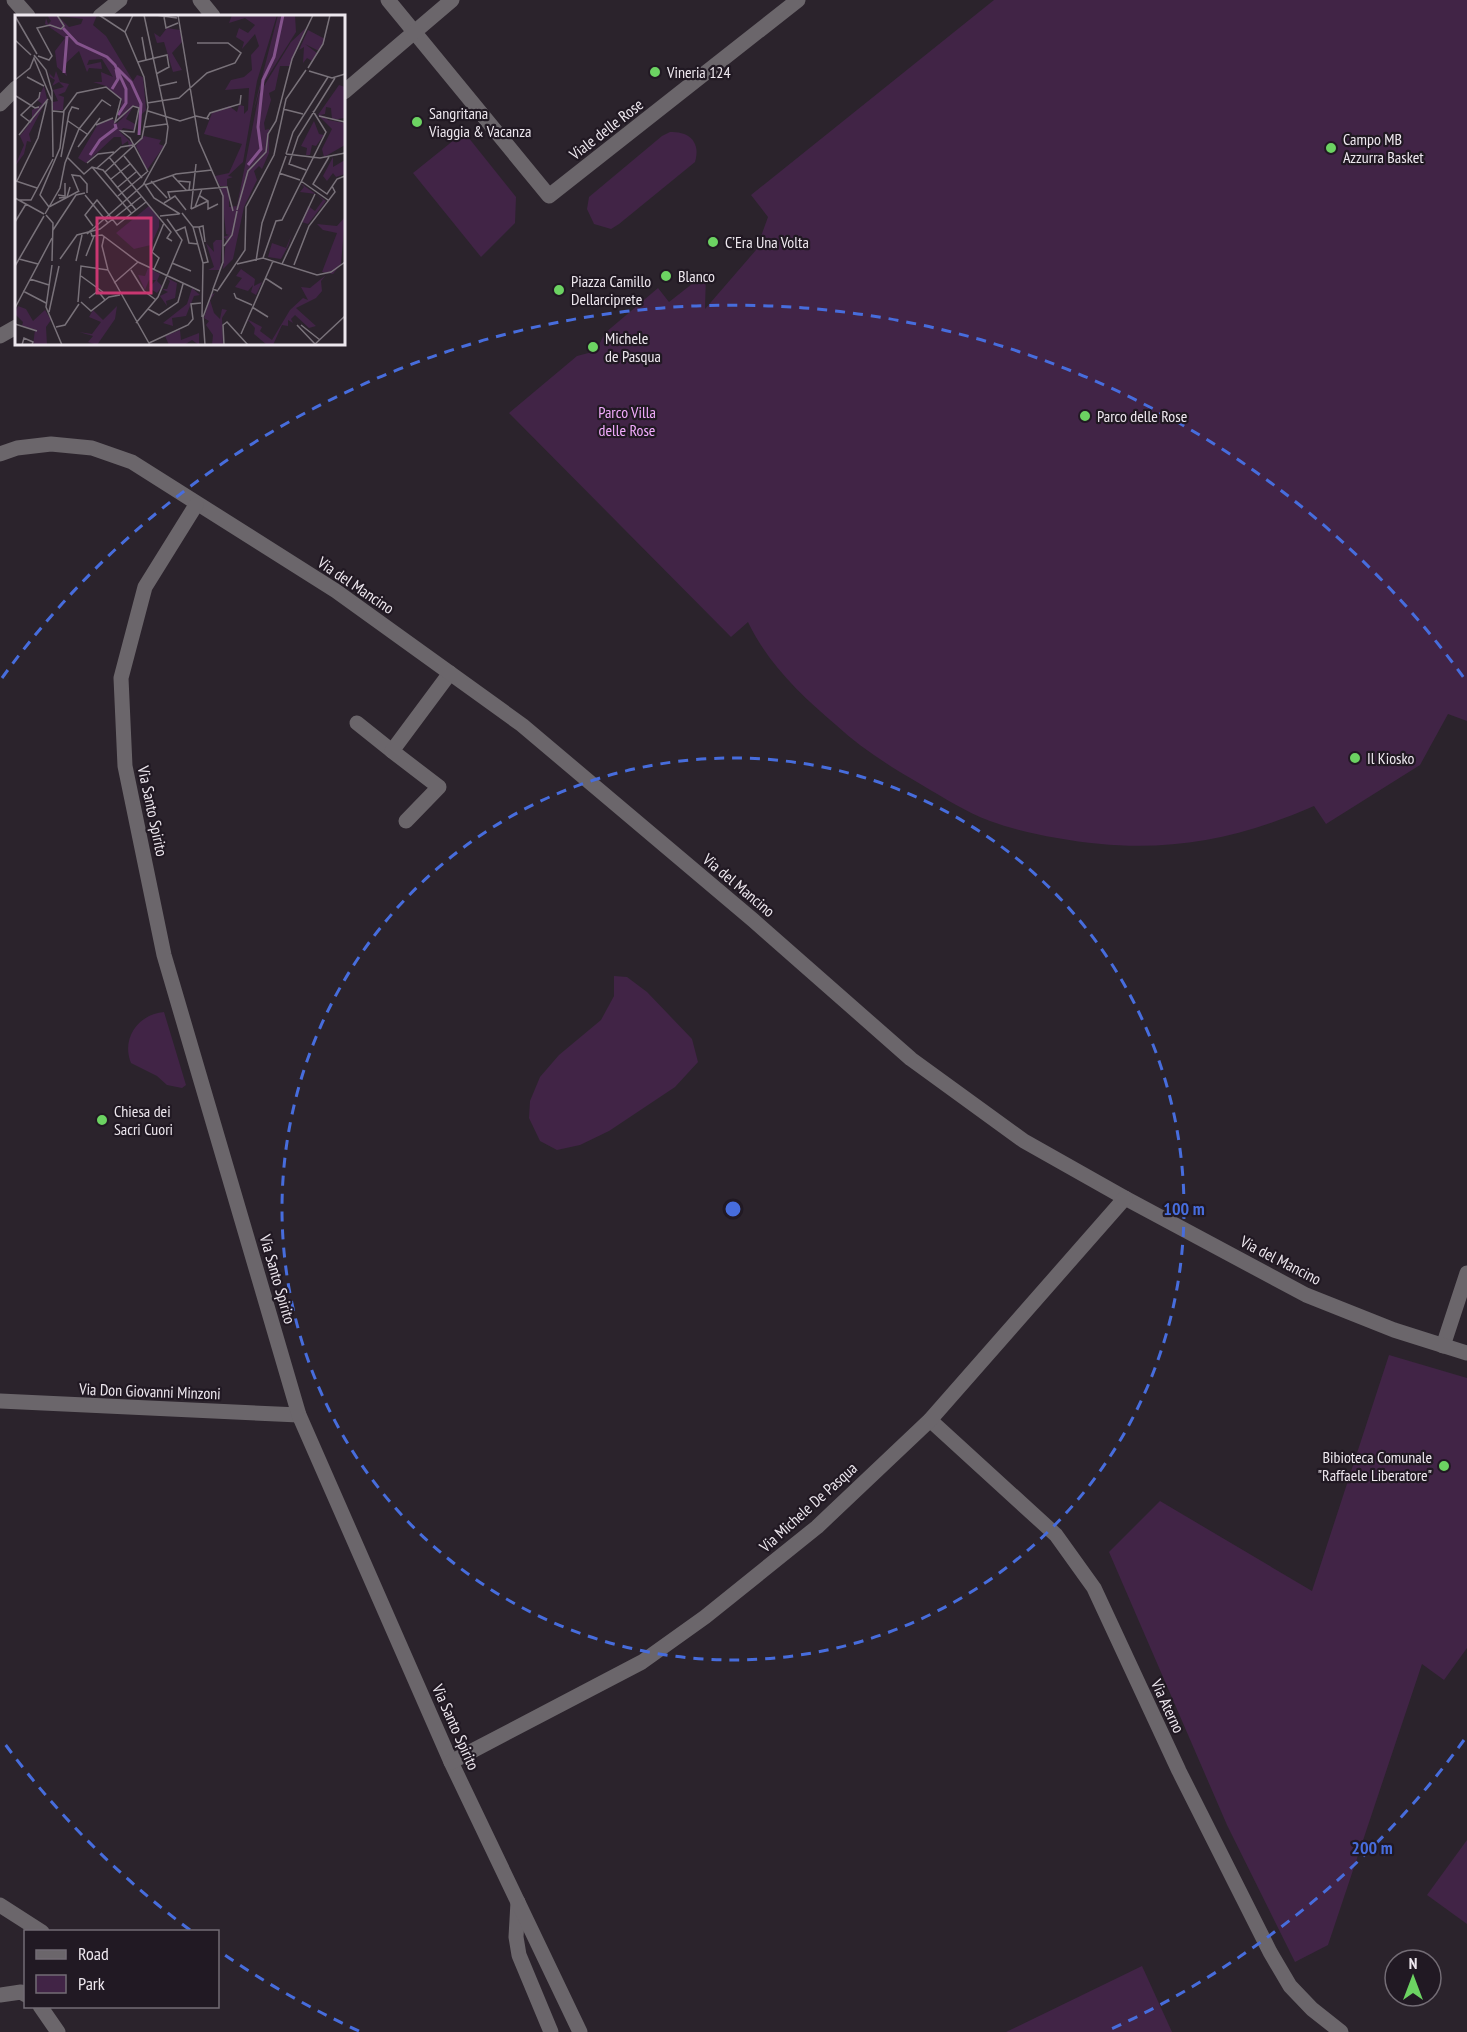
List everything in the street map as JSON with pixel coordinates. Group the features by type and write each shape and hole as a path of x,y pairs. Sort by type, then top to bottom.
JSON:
{"street":[{"path":"14,0 27,15"},
{"path":"101,15 120,0"},
{"path":"200,0 212,15"},
{"path":"388,0 413,31"},
{"path":"345,91 452,0"},
{"name":"Viale delle Rose","path":"413,31 549,196 798,0"},
{"path":"0,104 15,89"},
{"path":"0,336 15,328"},
{"name":"Via del Mancino","path":"0,454 17,448 51,444 92,448 132,462 196,505 336,591 522,725 753,920 911,1059 1024,1141 1306,1295 1394,1330 1467,1353"},
{"name":"Via Santo Spirito","path":"196,505 145,587 121,678 124,766 164,955 298,1415 451,1762 580,2032"},
{"path":"392,751 450,673"},
{"path":"357,723 439,788 406,821"},
{"name":"Via Michele De Pasqua","path":"451,1762 642,1662 705,1617 817,1527 930,1420 1125,1198"},
{"path":"1443,1346 1467,1273"},
{"name":"Via Don Giovanni Minzoni","path":"0,1401 298,1415"},
{"name":"Via Aterno","path":"930,1420 1056,1535 1094,1588 1179,1771 1269,1952 1290,1986 1312,2009 1341,2032"},
{"path":"518,1902 516,1937 519,1955 551,2032"},
{"path":"0,1905 39,1930"},
{"path":"0,1995 21,1992 24,1994"},
{"path":"41,2008 58,2032"}],"green space":[{"name":"Parco delle Rose","path":"994,0 1467,0 1467,721 1448,714 1420,765 1326,824 1314,806 1282,819 1219,837 1188,843 1125,846 1031,833 990,821 964,809 888,764 846,734 787,678 765,652 748,622 731,637 509,413 577,356 596,351 605,333 658,288 669,302 706,273 705,309 756,250 768,217 751,195"},
{"path":"464,132 516,197 515,223 481,257 413,173"},
{"path":"670,132 683,133 692,139 696,149 695,162 611,229 594,224 587,209 589,197 662,136"},
{"path":"614,976 627,977 647,992 692,1039 698,1062 675,1087 609,1131 580,1145 557,1150 540,1141 529,1118 530,1101 540,1077 559,1055 601,1020 614,996"},
{"path":"164,1012 186,1085 182,1088 167,1085 157,1076 131,1063 128,1054 130,1037 139,1023 146,1017"},
{"path":"1389,1355 1467,1378 1467,1648 1444,1680 1422,1664 1328,1945 1295,1962 1227,1825 1109,1552 1160,1501 1312,1591"},
{"path":"1467,1840 1467,1924 1427,1895"},
{"path":"1142,1966 1172,2032 1006,2032"}],"place":[{"name":"Vineria 124","path":"655,72"},
{"name":"Sangritana Viaggia & Vacanza","path":"417,122"},
{"name":"Campo MB Azzurra Basket","path":"1331,148"},
{"name":"C’Era Una Volta","path":"713,242"},
{"name":"Blanco","path":"666,276"},
{"name":"Piazza Camillo Dellarciprete","path":"559,290"},
{"name":"Michele de Pasqua","path":"593,347"},
{"name":"Parco delle Rose","path":"1085,416"},
{"name":"Il Kiosko","path":"1355,758"},
{"name":"Chiesa dei Sacri Cuori","path":"102,1120"},
{"name":"Bibioteca Comunale \"Raffaele Liberatore\"","path":"1444,1466"}],"park label":[{"name":"Parco Villa delle Rose","path":"627,421"}]}
